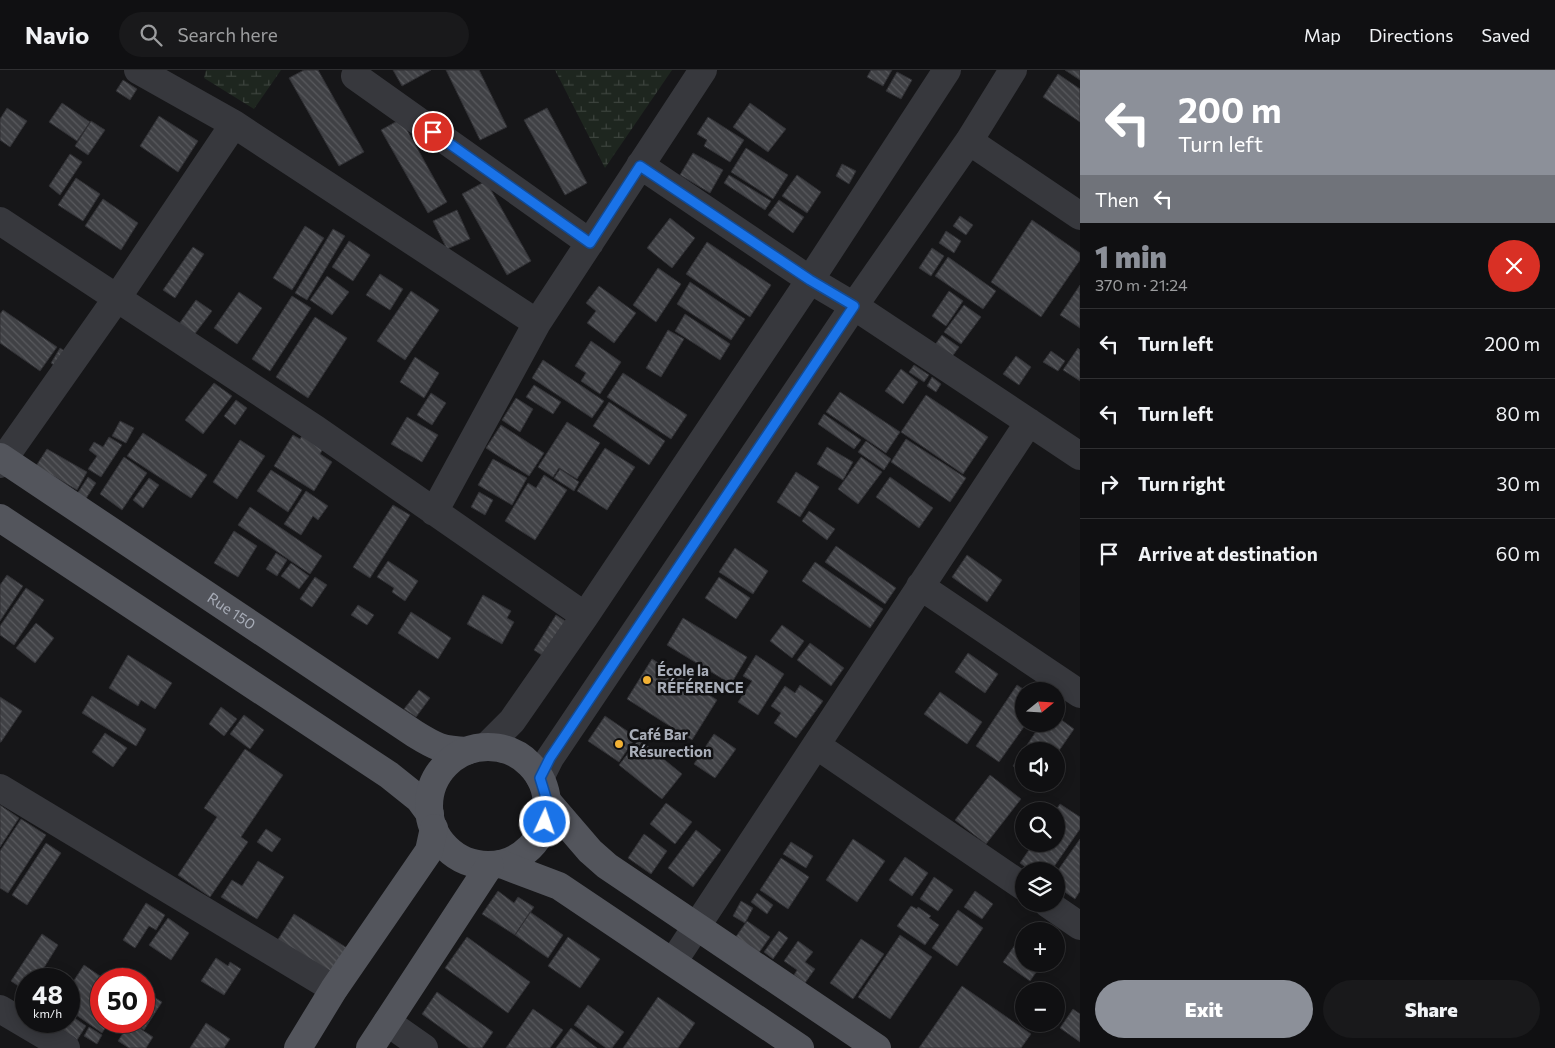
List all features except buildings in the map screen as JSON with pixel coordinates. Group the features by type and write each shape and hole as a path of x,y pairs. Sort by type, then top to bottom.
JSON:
{"main road":[{"name":"Rue 150","path":"1,460 430,744 446,750 477,749"},
{"path":"0,518 389,775 419,799 443,844 456,855 473,863 496,864 559,886 800,1048"},
{"path":"298,1048 334,989 429,851 432,821 430,798 434,783 442,769 453,758 477,749 503,748 518,754 531,764 544,789 590,851 601,861 877,1048"},
{"path":"370,1048 496,864 520,856 536,841 545,822 544,789"}],"street":[{"path":"138,70 234,124 537,323"},
{"path":"434,512 537,323 703,70"},
{"path":"477,749 512,721 585,616 810,280 947,70"},
{"path":"544,789 550,758 854,306 968,141 1012,70"},
{"path":"355,76 590,243"},
{"path":"1,460 117,298 234,124"},
{"path":"968,141 1080,216"},
{"path":"640,166 810,280 854,306 1080,456"},
{"path":"0,221 317,430 585,616"},
{"path":"673,962 1029,422"},
{"path":"920,586 1080,694"},
{"path":"816,745 1015,881"},
{"path":"0,788 334,989"},
{"path":"1060,912 1080,926"},
{"path":"0,1009 66,1048"},
{"path":"387,1022 424,1048"}],"green space":[{"path":"206,70 281,70 254,109 204,78"},
{"path":"555,70 672,70 605,168"}],"place":[{"name":"École la RÉFÉRENCE","path":"647,680"},
{"name":"Café Bar Résurection","path":"619,744"}],"route":[{"path":"433,132 590,243 640,166 810,280 854,306 550,758 540,778 545,789 547,801 545,822"}]}
